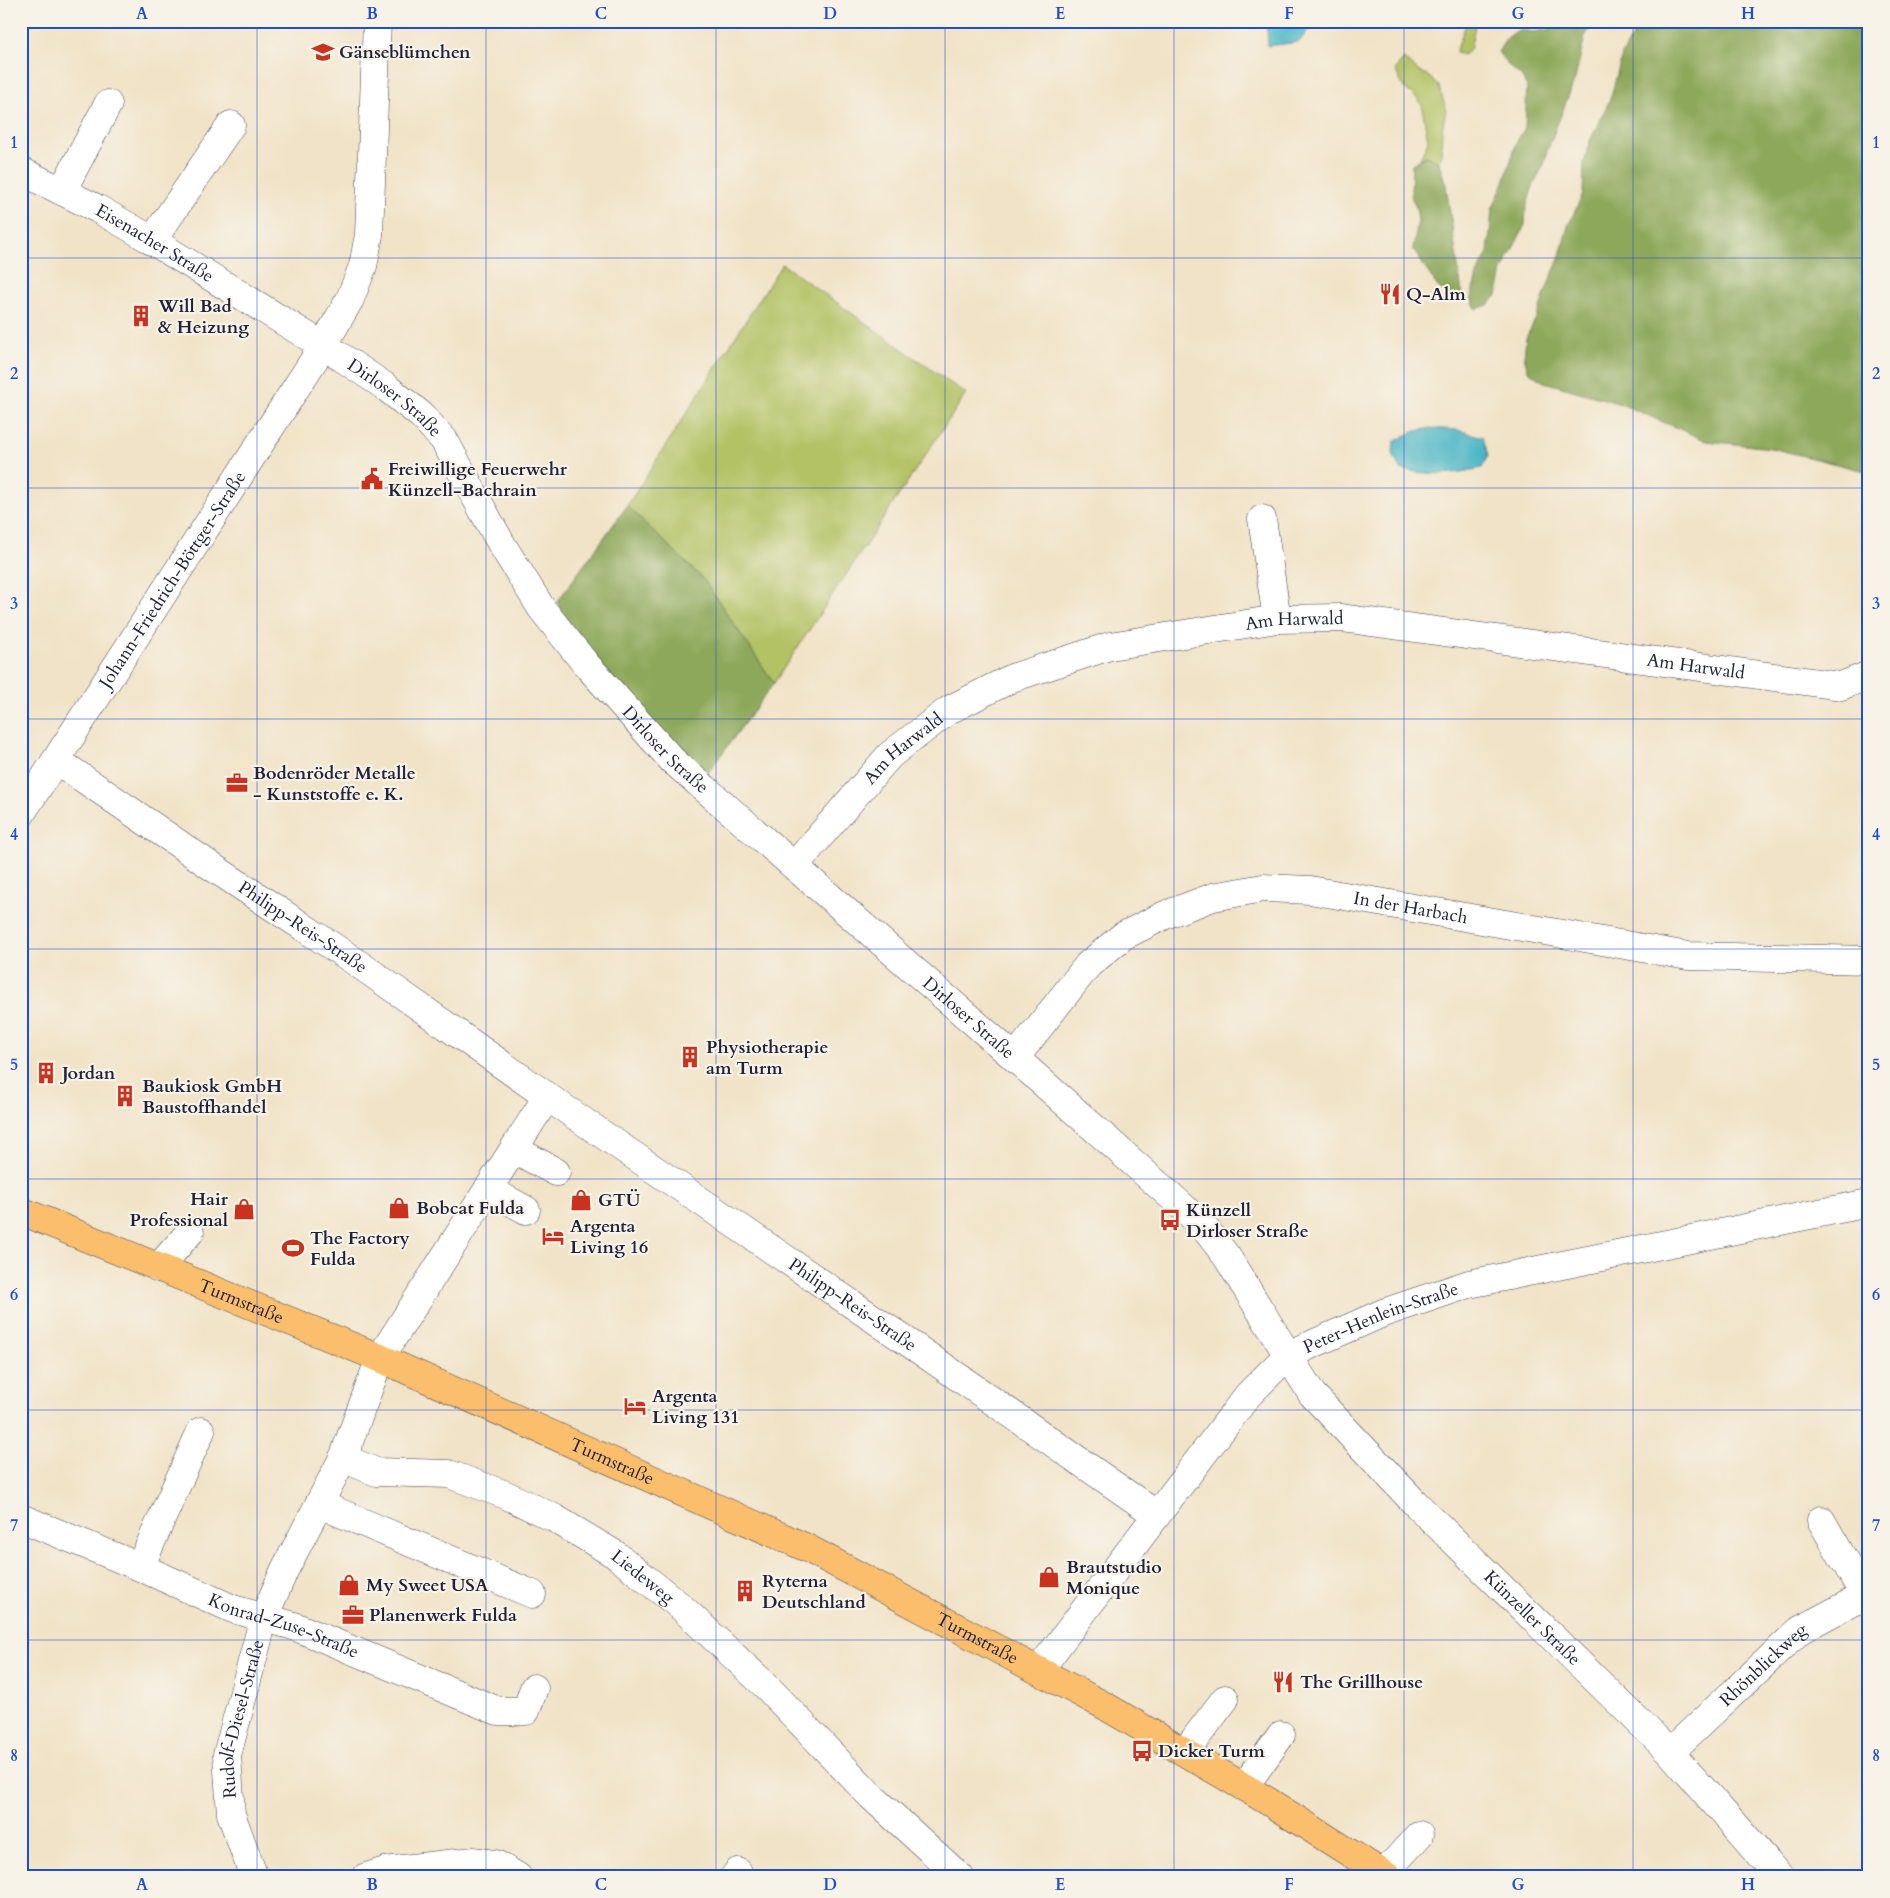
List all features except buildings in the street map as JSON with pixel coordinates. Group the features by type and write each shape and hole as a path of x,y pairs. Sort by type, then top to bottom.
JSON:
{"main road":[{"name":"Turmstraße","path":"21,1212 380,1358 807,1548 1039,1670 1184,1752 1244,1787 1384,1876"}],"street":[{"path":"323,346 350,300 363,266 369,234 377,21"},
{"path":"62,190 108,104"},
{"path":"152,240 231,125"},
{"name":"Eisenacher Straße","path":"21,171 62,190 152,240 323,346"},
{"name":"Johann-Friedrich-Böttger-Straße","path":"21,814 323,346"},
{"name":"Dirloser Straße","path":"323,346 382,385 421,415 444,440 521,577 568,644 672,760 1182,1206 1207,1231 1232,1264 1288,1355"},
{"path":"1262,519 1277,619"},
{"name":"Am Harwald","path":"794,866 890,755 949,710 1012,678 1110,646 1277,619 1340,618 1841,686 1869,674"},
{"name":"Philipp-Reis-Straße","path":"56,760 350,958 547,1097 1157,1515"},
{"name":"In der Harbach","path":"1015,1058 1088,965 1124,936 1165,915 1213,897 1262,888 1310,890 1688,956 1869,960"},
{"path":"343,1458 380,1358 547,1097"},
{"path":"514,1149 556,1172"},
{"path":"488,1189 526,1210"},
{"name":"Peter-Henlein-Straße","path":"1039,1670 1248,1395 1288,1355 1383,1313 1469,1284 1869,1203"},
{"path":"158,1268 190,1232"},
{"name":"Künzeller Straße","path":"1288,1355 1312,1394 1414,1502 1670,1752 1780,1877"},
{"path":"140,1567 201,1431"},
{"name":"Rudolf-Diesel-Straße","path":"254,1877 231,1814 227,1755 264,1617 285,1569 343,1458"},
{"name":"Liedeweg","path":"343,1458 376,1472 449,1474 506,1495 554,1518 616,1555 680,1606 767,1687 871,1796 960,1877"},
{"path":"318,1504 532,1594"},
{"name":"Konrad-Zuse-Straße","path":"21,1518 140,1567 233,1609 303,1629 498,1711 526,1711 534,1688"},
{"path":"1821,1520 1867,1597"},
{"name":"Rhönblickweg","path":"1670,1752 1800,1630 1867,1597"},
{"path":"1184,1752 1225,1699"},
{"path":"1244,1787 1281,1735"},
{"name":"Turmstraße","path":"1384,1876 1419,1834"},
{"path":"366,1877 385,1871 474,1861 496,1864 518,1877"}],"green space":[{"path":"1467,21 1476,21 1470,50 1463,55 1456,52"},
{"path":"1553,21 1595,21 1585,36 1575,79 1547,151 1545,162 1533,186 1526,208 1525,225 1502,270 1497,296 1488,305 1476,309 1471,297 1478,272 1488,253 1492,210 1504,182 1517,141 1525,128 1527,87 1522,77 1509,66 1498,52 1506,39 1518,30 1534,32 1551,29"},
{"path":"1637,21 1869,21 1869,472 1771,448 1707,441 1621,404 1544,382 1528,371 1524,356 1526,338 1537,316 1559,259 1568,226 1583,194 1584,163 1590,141 1611,97 1622,55 1633,36"},
{"path":"1404,59 1439,86 1446,110 1439,162 1426,156 1420,159 1428,141 1422,105 1417,98 1403,87 1395,69"},
{"path":"1426,156 1439,162 1446,186 1462,293 1452,298 1437,286 1413,249 1418,221 1416,208 1411,196 1412,164"},
{"path":"782,264 966,394 774,683 704,580 627,506"},
{"path":"627,506 704,580 774,683 707,774 670,743 578,637 557,602"}],"water":[{"path":"1263,21 1299,21 1309,29 1299,42 1268,46 1267,31"},
{"path":"1430,428 1458,430 1483,437 1488,455 1482,468 1441,474 1400,469 1393,454 1394,442 1412,432"}],"place":[{"name":"Gänseblümchen","path":"323,52"},
{"name":"Q-Alm","path":"1390,294"},
{"name":"Will Bad & Heizung","path":"141,316"},
{"name":"Freiwillige Feuerwehr Künzell-Bachrain","path":"372,479"},
{"name":"Bodenröder Metalle - Kunststoffe e. K.","path":"237,783"},
{"name":"Physiotherapie am Turm","path":"690,1057"},
{"name":"Jordan","path":"46,1073"},
{"name":"Baukiosk GmbH Baustoffhandel","path":"125,1096"},
{"name":"GTÜ","path":"581,1200"},
{"name":"Bobcat Fulda","path":"399,1208"},
{"name":"Hair Professional","path":"244,1209"},
{"name":"Künzell Dirloser Straße","path":"1170,1220"},
{"name":"Argenta Living 16","path":"553,1236"},
{"name":"The Factory Fulda","path":"293,1248"},
{"name":"Argenta Living 131","path":"635,1406"},
{"name":"Brautstudio Monique","path":"1049,1577"},
{"name":"My Sweet USA","path":"349,1585"},
{"name":"Ryterna Deutschland","path":"745,1591"},
{"name":"Planenwerk Fulda","path":"353,1615"},
{"name":"The Grillhouse","path":"1283,1682"},
{"name":"Dicker Turm","path":"1142,1751"}]}
